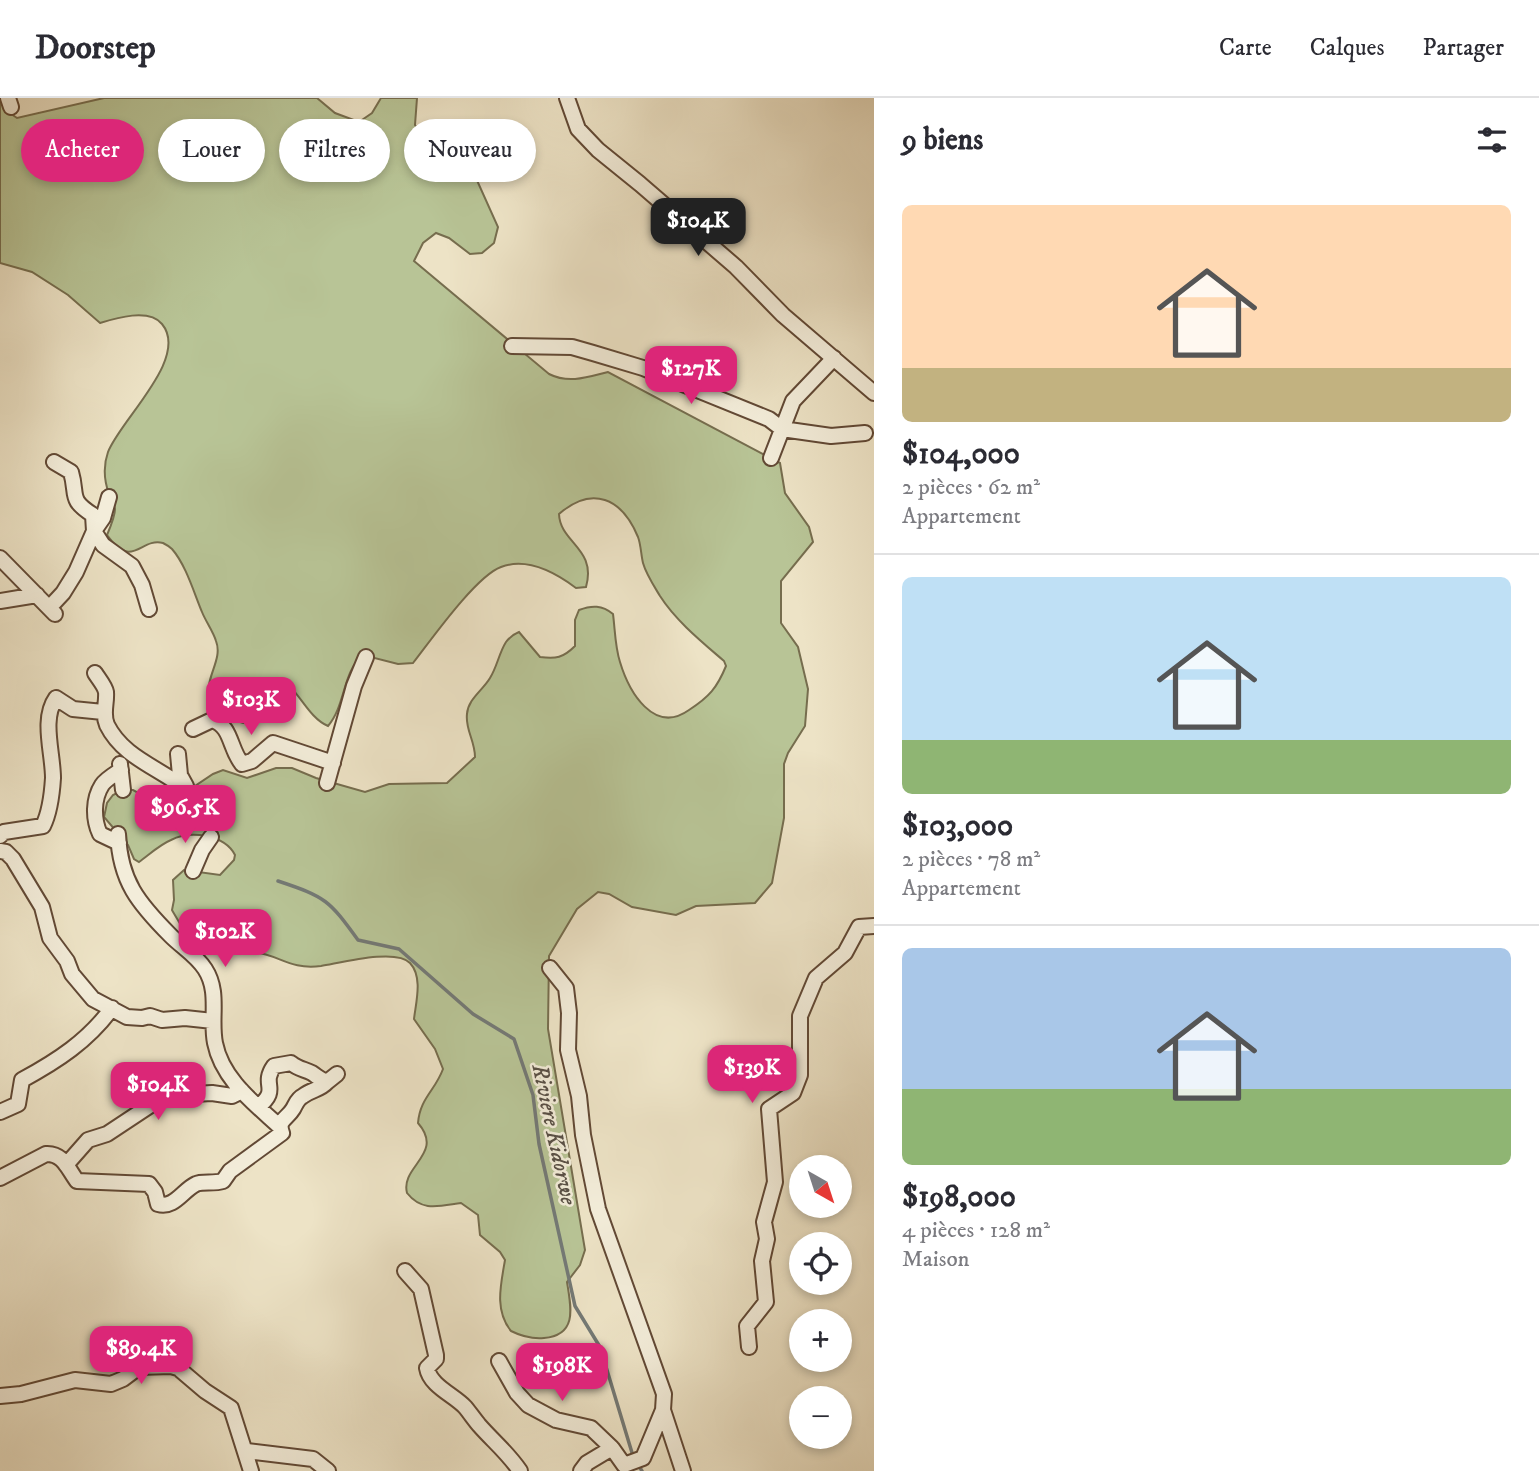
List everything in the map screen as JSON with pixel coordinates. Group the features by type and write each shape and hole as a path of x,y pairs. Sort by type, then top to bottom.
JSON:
{"street":[{"path":"564,100 578,129 598,150 736,267 783,315 874,393"},
{"path":"512,346 572,347 625,362 769,419 782,429 831,436 865,433"},
{"path":"771,458 793,401 834,358"},
{"path":"54,463 71,472 74,482 72,494 78,503 93,515 94,531 103,545 132,566 142,585 149,609"},
{"path":"0,558 52,611 76,572 94,531 103,518 109,497"},
{"path":"0,601 37,595"},
{"path":"327,783 354,686 366,657"},
{"path":"94,673 112,689 103,712 124,749 188,791 180,775 178,754"},
{"path":"0,836 4,832 43,826 48,816 53,777 44,709 56,698 72,709 103,712"},
{"path":"193,729 212,720 220,722 226,730 234,754 242,764 252,761 273,743 333,762"},
{"path":"123,790 119,762 124,749"},
{"path":"0,1178 46,1154 59,1156 77,1181 149,1184 155,1192 158,1204 163,1206 170,1204 194,1184 223,1181 230,1171 282,1133 280,1127 231,1080 221,1060 215,1044 216,1000 207,972 179,934 129,887 121,866 118,838 100,834 94,821 96,803 103,784 121,770"},
{"path":"193,872 211,837"},
{"path":"0,851 13,859 42,907 50,938 67,961 72,974 93,999 127,1017 214,1021"},
{"path":"749,1347 747,1326 766,1302 762,1261 768,1239 764,1222 775,1182 769,1109 793,1093 800,1075 800,1016 816,978 845,953 859,927 874,926"},
{"path":"499,1361 517,1394 528,1405 556,1420 591,1428 612,1448 624,1465 643,1458 663,1410 664,1394 598,1209 583,1135 579,1096 568,1051 569,1013 566,988 550,968"},
{"path":"0,1112 18,1104 22,1080 50,1065 96,1030 112,1008"},
{"path":"258,1107 269,1098 271,1091 268,1074 274,1066 291,1063 301,1071 332,1078 320,1089 311,1091 296,1102 282,1119 280,1127"},
{"path":"66,1165 88,1140 107,1134 175,1089 194,1094 232,1096 242,1091"},
{"path":"405,1270 422,1289 436,1355 426,1372 463,1405 509,1454 520,1471"},
{"path":"0,1396 21,1394 75,1380 111,1384 139,1367 172,1366 231,1408 247,1451 251,1471"},
{"path":"663,1410 683,1471"},
{"path":"582,1471 587,1463 612,1448"},
{"path":"247,1451 313,1460 328,1471"}],"green space":[{"path":"0,98 17,118 104,98 317,98 335,113 351,119 279,119 279,182 390,182 390,119 363,119 372,113 381,98 417,98 415,119 404,119 404,182 478,182 498,227 494,243 482,253 470,254 449,238 436,233 423,243 414,261 549,374 571,379 608,372 780,463 785,493 809,527 813,542 781,581 781,623 798,647 808,689 805,726 784,764 784,818 772,883 755,903 696,906 676,915 632,907 609,894 598,892 577,909 549,956 548,1029 585,1250 580,1265 567,1282 570,1318 562,1332 555,1336 531,1338 511,1331 502,1314 500,1297 505,1260 500,1252 480,1235 478,1215 461,1203 425,1205 407,1193 410,1175 425,1152 427,1143 418,1123 419,1114 443,1069 435,1049 414,1019 418,982 410,963 403,959 381,957 310,967 254,952 222,952 204,948 191,939 172,910 173,880 184,870 220,875 234,860 235,855 230,848 216,839 188,835 167,842 139,862 134,859 128,845 104,817 107,803 113,795 123,790 133,790 155,802 171,802 223,770 247,778 276,768 292,768 365,792 389,784 447,783 475,757 467,725 468,709 490,678 506,642 519,632 540,657 555,658 563,655 575,646 575,620 579,610 588,607 601,607 613,614 617,650 624,674 637,697 654,714 676,716 696,705 716,686 726,666 724,661 681,623 666,605 644,567 638,537 624,513 605,500 594,498 571,505 559,514 565,532 587,563 586,587 576,588 550,572 531,565 511,564 501,567 467,595 413,663 398,664 363,655 351,670 334,718 328,726 308,710 292,689 275,679 264,681 251,692 260,717 245,723 226,714 209,694 218,648 216,641 177,556 171,548 155,542 130,552 123,551 107,535 115,509 107,489 105,462 115,439 160,371 167,354 168,338 162,324 149,316 141,315 100,323 68,295 32,272 0,263"}],"waterway":[{"name":"Riviere Kidorwe","path":"278,881 317,896 333,908 358,940 399,949 473,1014 514,1039 533,1095 539,1144 575,1306 600,1347 633,1456"},
{"name":"Riviere Kidorwe","path":"637,1463 642,1471"}]}
